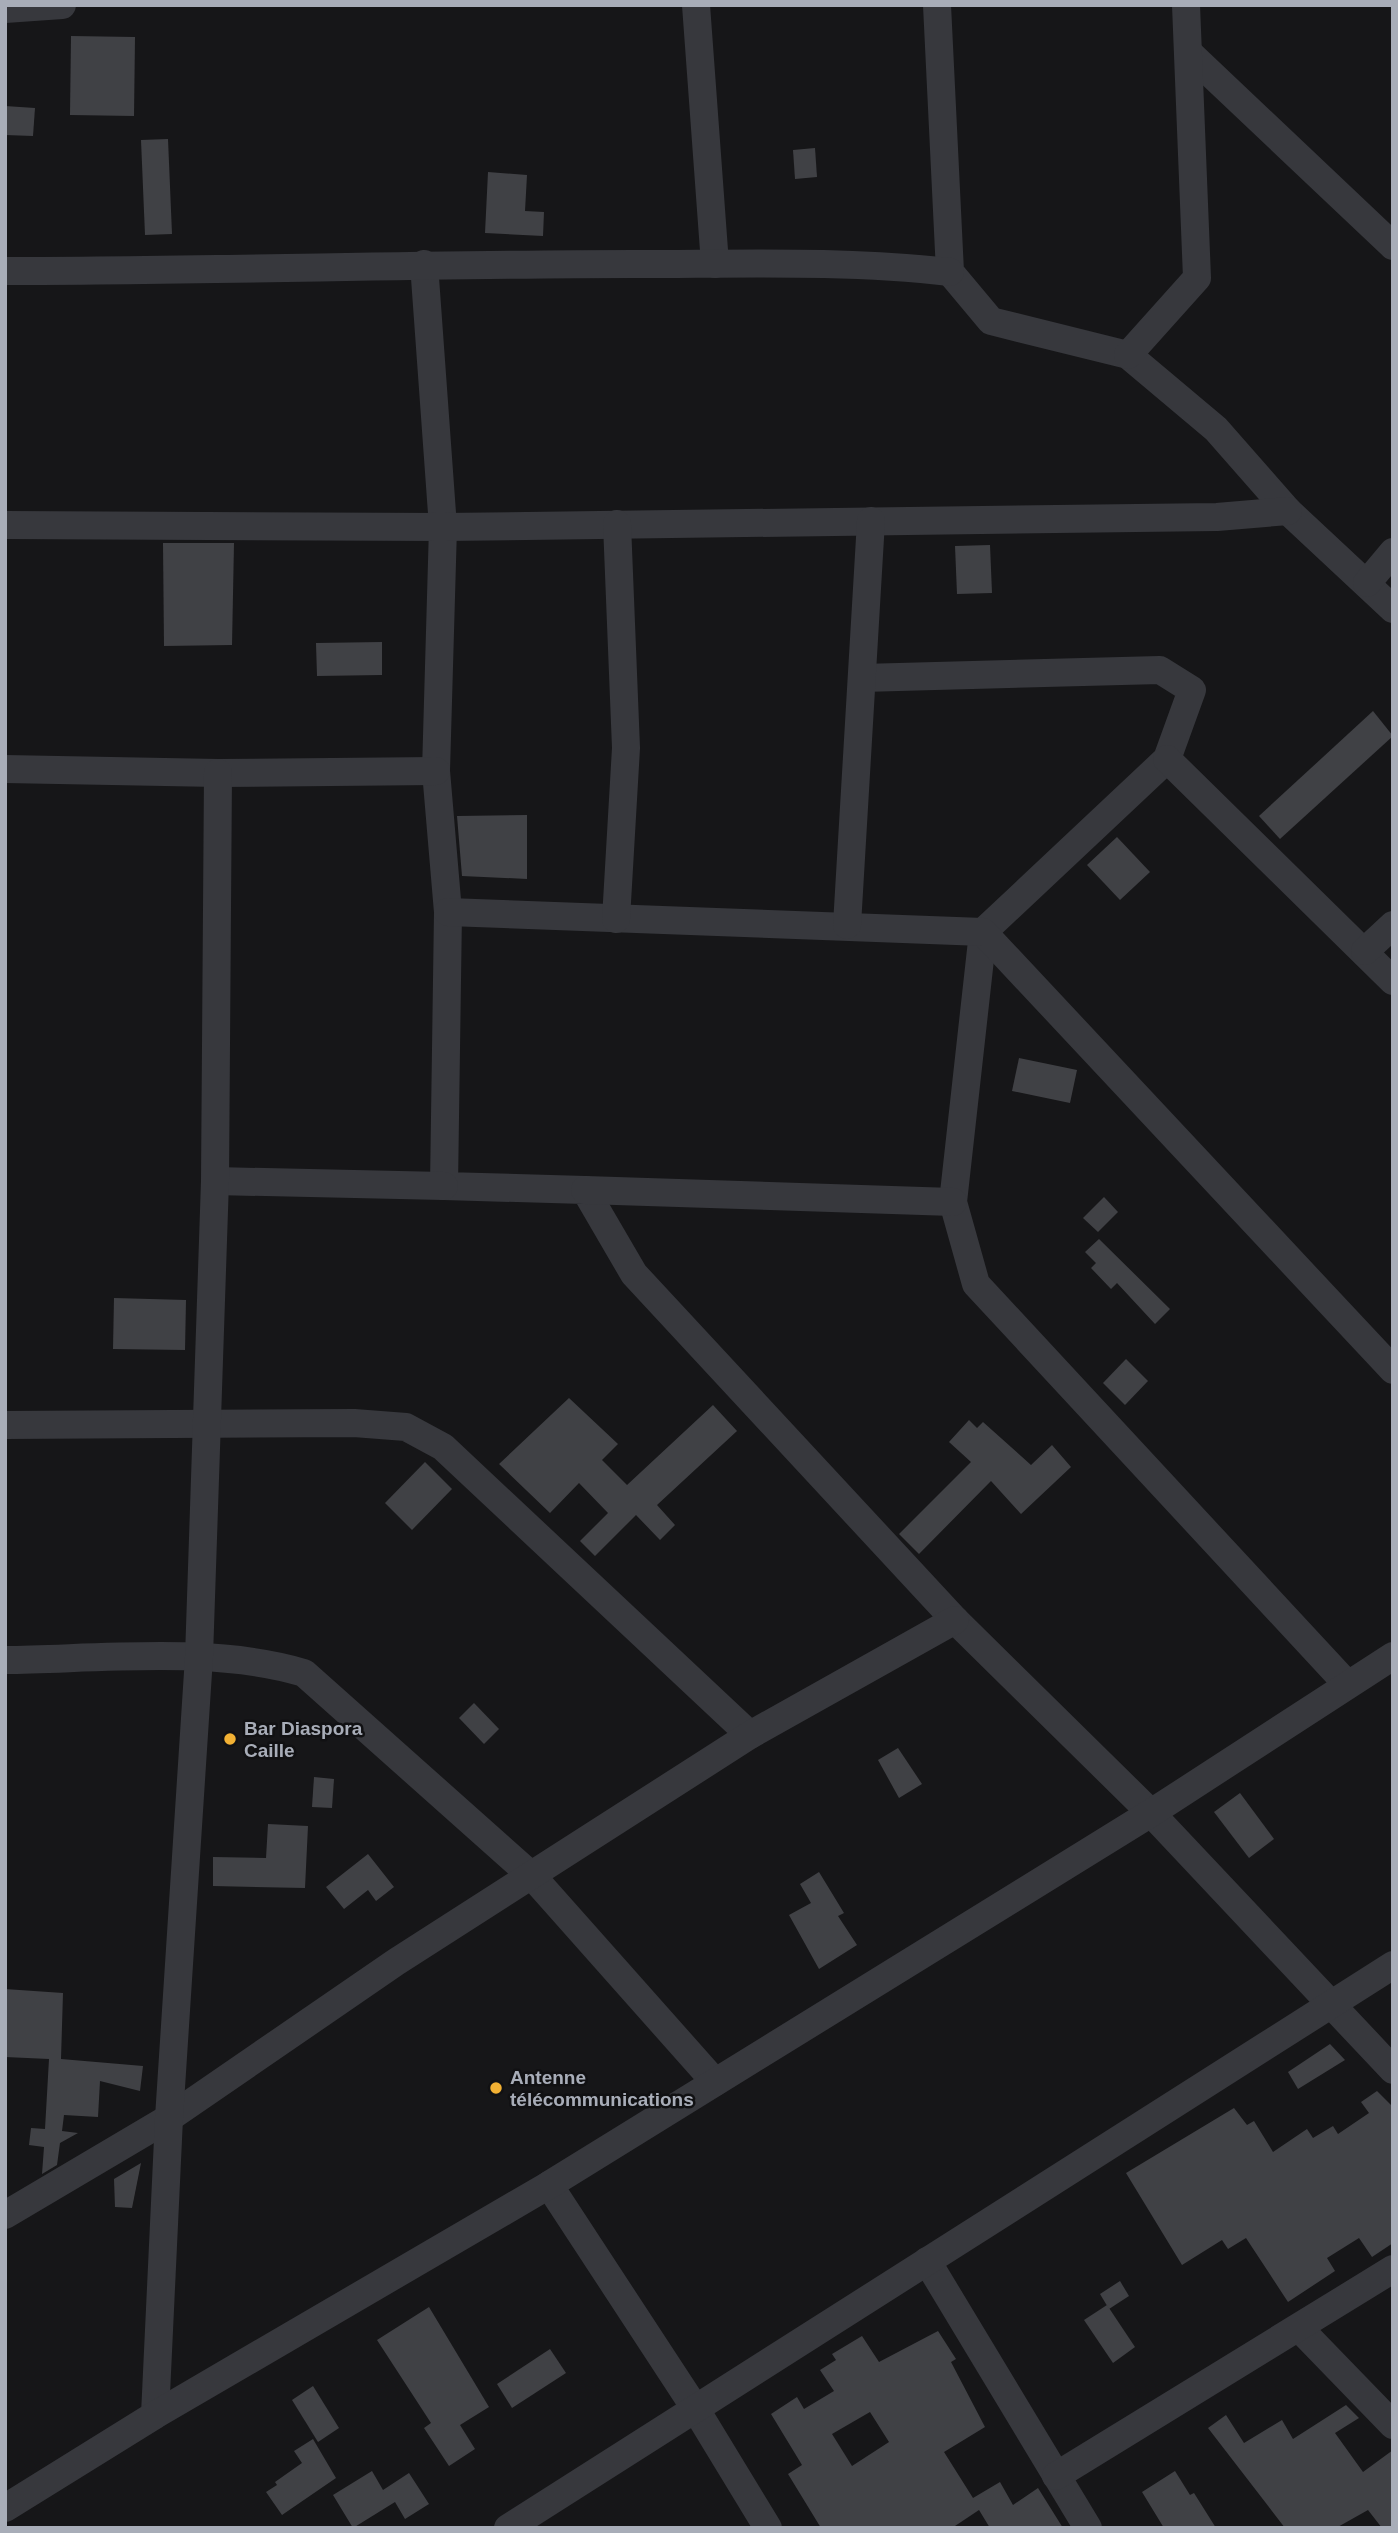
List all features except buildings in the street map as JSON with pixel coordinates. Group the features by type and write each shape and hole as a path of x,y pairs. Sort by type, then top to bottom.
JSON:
{"street":[{"path":"5,9 61,5"},
{"path":"696,5 715,264"},
{"path":"937,5 950,272 991,321 1128,355 1216,429 1288,511 1393,609"},
{"path":"1128,355 1197,278 1186,5"},
{"path":"1188,52 1393,246"},
{"path":"424,264 432,408 443,527 436,771 448,912 444,1186"},
{"path":"5,271 424,264 715,264 885,265 950,272"},
{"path":"5,524 443,527 1217,517 1288,511"},
{"path":"847,925 871,521"},
{"path":"616,919 626,748 617,524"},
{"path":"1367,583 1393,552"},
{"path":"862,678 1160,670 1192,690 1167,759 984,932 953,1202 976,1284 1348,1684"},
{"path":"1167,759 1393,981"},
{"path":"5,769 218,773 436,771"},
{"path":"155,2415 169,2118 200,1657 215,1181 218,773"},
{"path":"448,912 984,932 1393,1370"},
{"path":"1365,951 1393,925"},
{"path":"215,1181 953,1202"},
{"path":"585,1190 634,1274 955,1620 1151,1813 1393,2070"},
{"path":"5,1424 206,1426 355,1423 406,1427 443,1447 750,1735"},
{"path":"5,2215 169,2118 396,1962 533,1877 750,1735 955,1620"},
{"path":"5,2508 155,2415 549,2185 1151,1813 1393,1656"},
{"path":"5,1660 200,1657 278,1665 304,1673 533,1877 715,2082"},
{"path":"508,2528 1393,1965"},
{"path":"549,2185 695,2408 768,2528"},
{"path":"927,2261 1088,2528"},
{"path":"1056,2476 1393,2269"},
{"path":"1299,2328 1393,2424"}],"place":[{"name":"Bar Diaspora Caille","path":"230,1739"},
{"name":"Antenne télécommunications","path":"496,2088"}]}
